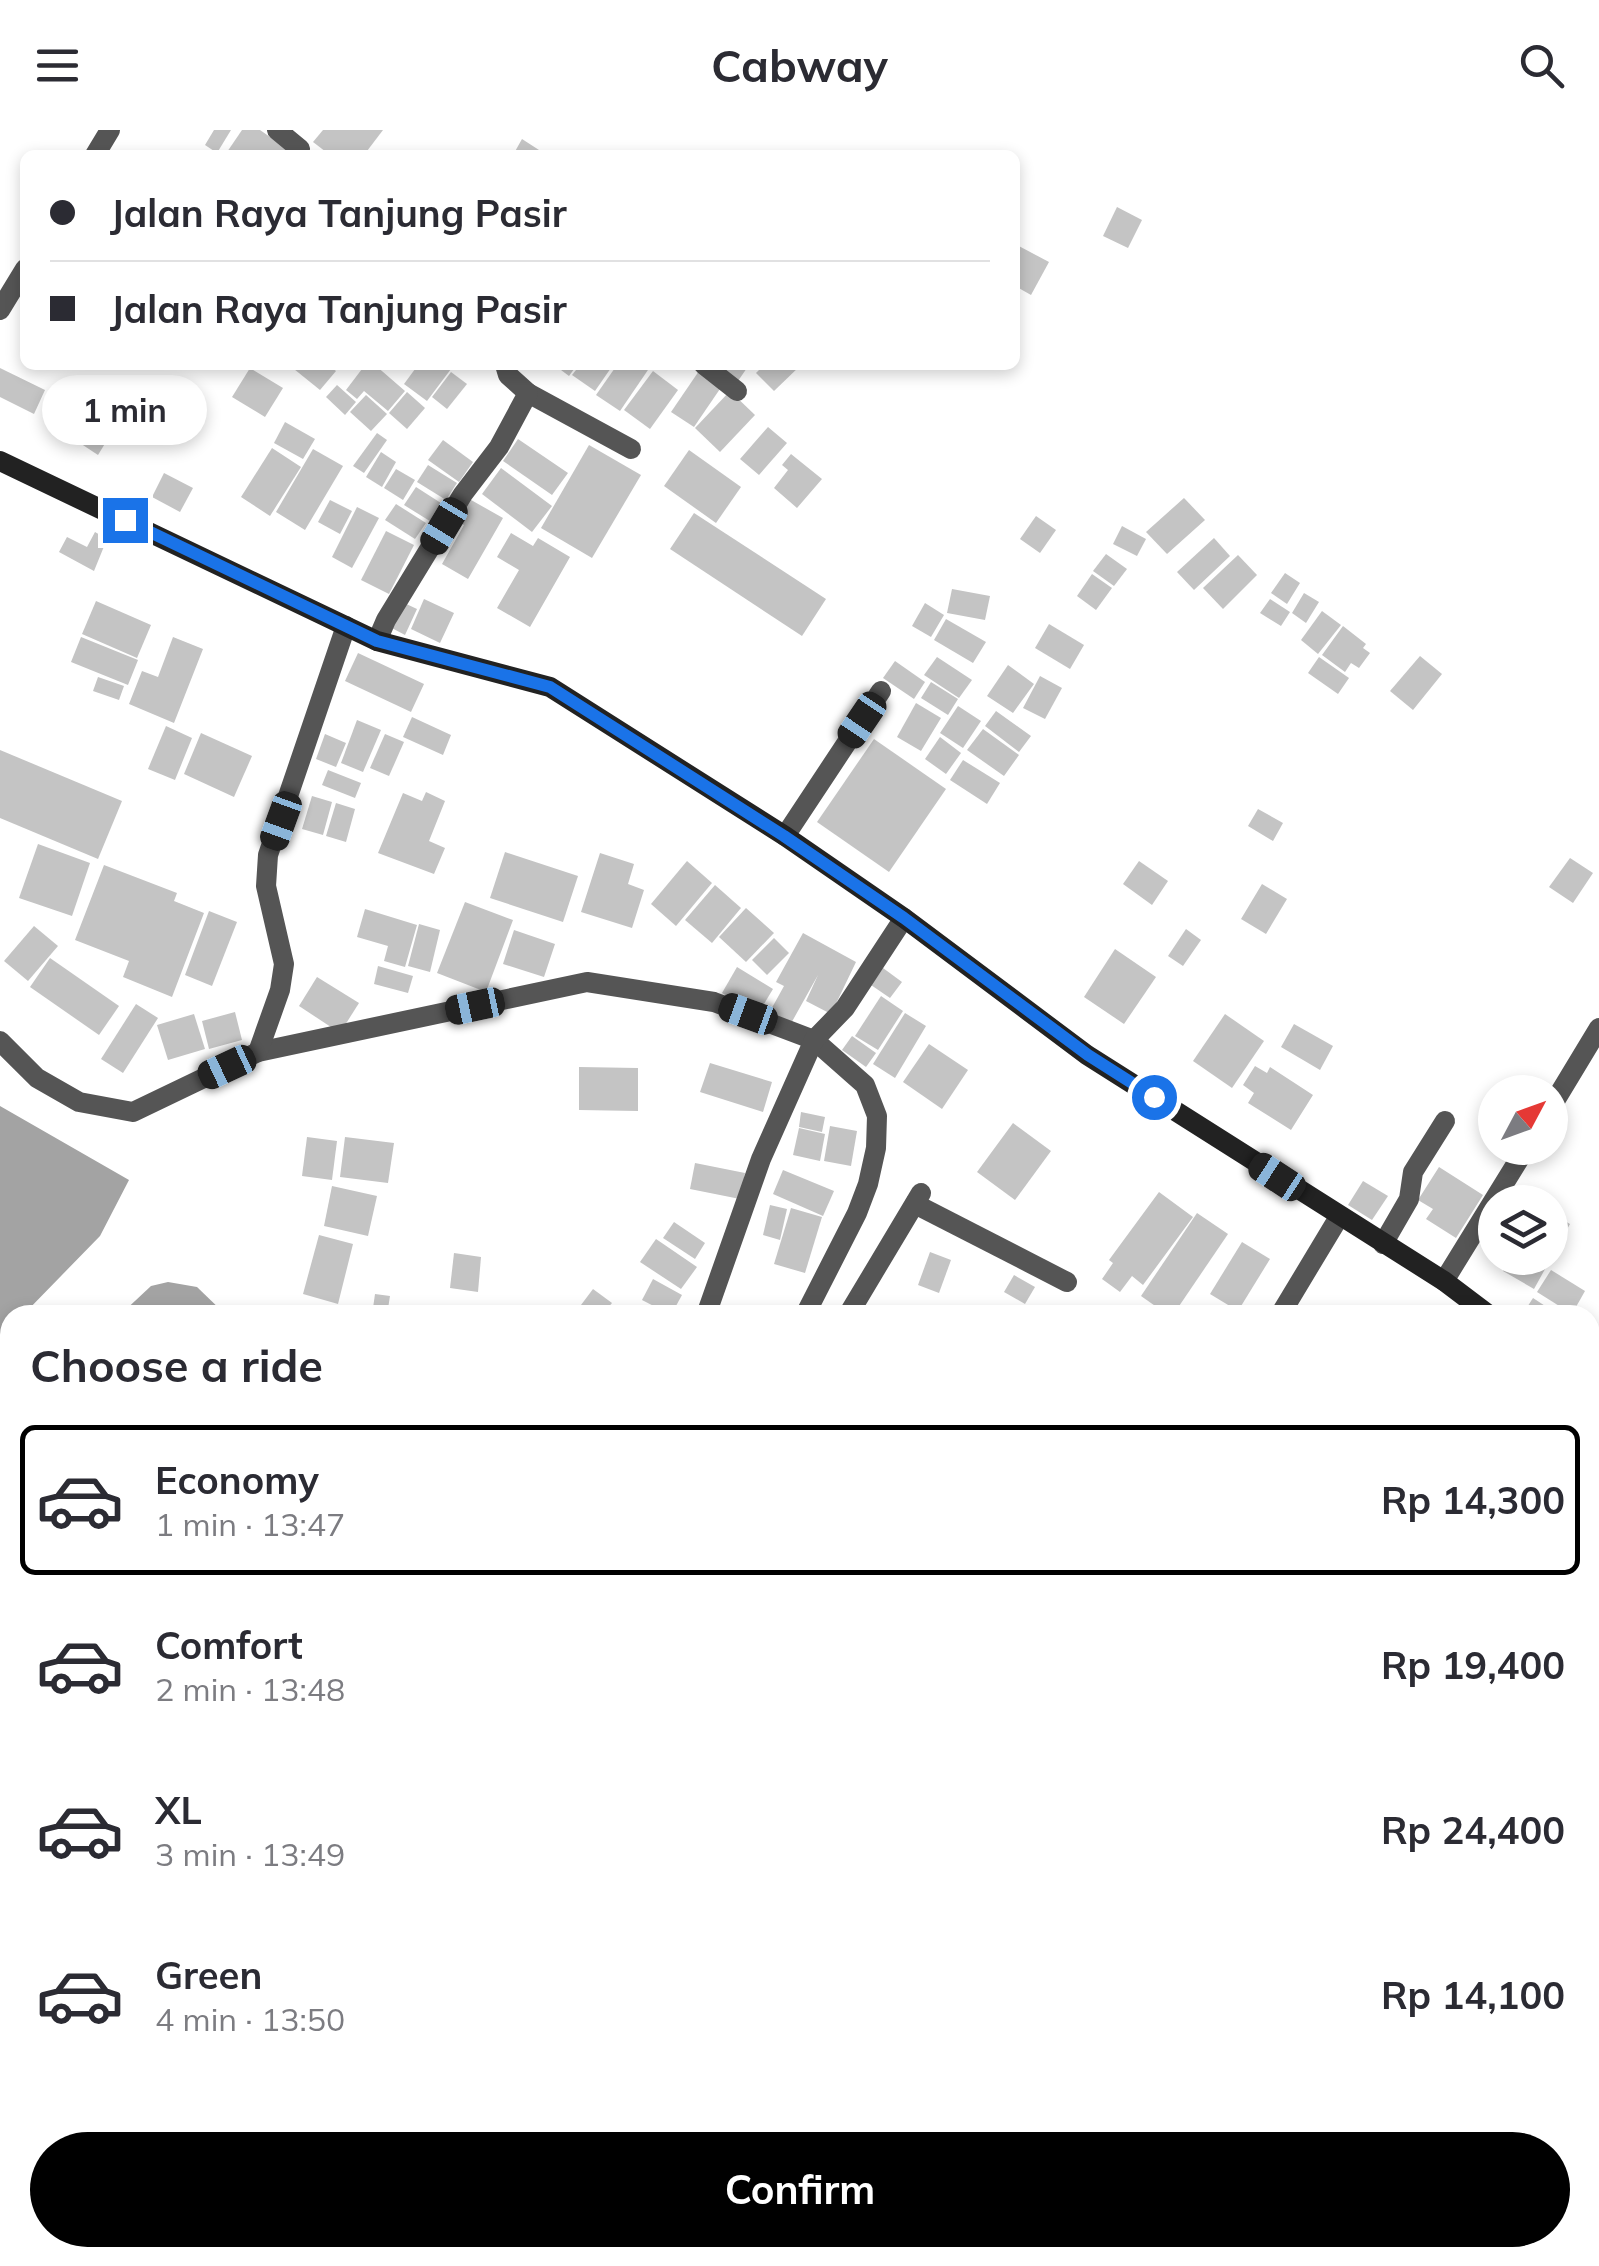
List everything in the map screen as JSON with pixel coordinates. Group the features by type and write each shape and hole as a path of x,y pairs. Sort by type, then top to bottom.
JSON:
{"street":[{"path":"277,130 300,149"},
{"path":"0,310 20,278"},
{"path":"506,370 528,393 632,448"},
{"path":"710,370 736,391"},
{"path":"377,641 463,494 500,447 528,393"},
{"path":"0,461 377,641 550,687 784,836 904,918 1088,1055 1444,1281 1475,1305"},
{"path":"261,1046 280,990 284,964 266,886 268,855 346,626"},
{"path":"784,836 881,691"},
{"path":"710,1305 761,1159 818,1036 845,1008 904,918"},
{"path":"0,1041 37,1078 79,1102 134,1112 261,1046 587,982 714,1002 818,1036 866,1085 876,1116 876,1148 868,1184 810,1305"},
{"path":"1568,1079 1599,1028"},
{"path":"1384,1244 1409,1199 1413,1172 1445,1121"},
{"path":"1444,1281 1516,1165"},
{"path":"854,1305 918,1198 1067,1282"},
{"path":"1286,1305 1339,1217"}],"shaded area":[{"path":"0,1106 129,1180 100,1236 33,1305 0,1305"},
{"path":"168,1282 197,1287 216,1305 131,1305 151,1286"}],"building":[{"path":"214,130 231,130 219,150 205,145"},
{"path":"242,130 260,130 289,150 228,150"},
{"path":"323,130 383,130 368,150 323,150 313,142"},
{"path":"522,139 539,150 516,150"},
{"path":"1117,207 1142,220 1128,248 1103,236"},
{"path":"1020,247 1049,262 1031,295 1020,289"},
{"path":"0,368 45,390 34,414 0,397"},
{"path":"249,370 283,388 265,417 232,397"},
{"path":"295,370 336,371 320,390"},
{"path":"361,370 381,370 405,391 388,411 364,391 357,399 346,390"},
{"path":"414,370 450,370 427,401 404,384"},
{"path":"576,370 610,370 595,391 572,375"},
{"path":"614,370 648,370 620,411 596,395"},
{"path":"700,370 724,383 694,427 671,412"},
{"path":"722,370 746,370 738,381"},
{"path":"759,370 796,370 774,391 756,373"},
{"path":"653,371 678,390 650,429 624,410"},
{"path":"451,372 467,384 447,409 432,397"},
{"path":"337,385 356,402 345,415 326,397"},
{"path":"730,391 755,415 720,452 695,428"},
{"path":"407,392 425,408 407,429 389,413"},
{"path":"70,394 117,424 98,455 51,424"},
{"path":"366,395 387,414 371,431 350,412"},
{"path":"285,422 315,439 303,459 274,443"},
{"path":"768,427 787,443 759,475 740,459"},
{"path":"377,433 387,440 364,473 353,466"},
{"path":"518,439 568,473 552,495 503,461"},
{"path":"443,440 473,462 459,482 428,460"},
{"path":"589,445 641,475 592,558 541,528"},
{"path":"272,448 301,467 270,516 241,497"},
{"path":"313,449 343,466 305,530 276,512"},
{"path":"689,450 741,487 716,523 664,486"},
{"path":"381,452 396,462 382,487 366,477"},
{"path":"791,454 822,479 797,508 774,488 788,470 782,465"},
{"path":"428,465 457,483 446,500 417,482"},
{"path":"501,468 552,506 532,532 482,494"},
{"path":"396,469 415,480 403,500 384,488"},
{"path":"164,473 193,488 180,512 152,497"},
{"path":"416,487 444,505 433,523 404,505"},
{"path":"464,496 503,518 468,579 442,564 464,525 451,518"},
{"path":"1184,498 1205,520 1167,554 1146,532"},
{"path":"330,500 352,511 340,534 318,522"},
{"path":"396,504 426,523 415,539 385,520"},
{"path":"357,507 379,518 352,568 332,557"},
{"path":"694,513 826,599 802,636 670,549"},
{"path":"1036,516 1056,530 1040,553 1020,539"},
{"path":"1122,526 1146,539 1137,556 1113,544"},
{"path":"386,531 414,545 389,594 361,580"},
{"path":"95,532 107,539 94,571 59,552 67,537 87,547"},
{"path":"511,533 533,546 538,538 570,557 530,627 497,608 519,570 497,557"},
{"path":"1214,538 1230,556 1194,590 1177,572"},
{"path":"1106,554 1127,569 1114,586 1093,571"},
{"path":"1238,555 1257,575 1223,609 1203,588"},
{"path":"1285,573 1300,583 1287,604 1271,593"},
{"path":"1092,574 1112,588 1096,610 1077,596"},
{"path":"952,589 990,596 985,620 947,613"},
{"path":"1304,593 1319,602 1306,623 1292,613"},
{"path":"424,599 454,613 440,643 411,629"},
{"path":"1270,599 1290,612 1281,626 1260,613"},
{"path":"96,601 151,625 137,658 82,634"},
{"path":"400,601 417,609 405,635 388,626"},
{"path":"925,603 944,615 931,637 912,626"},
{"path":"1322,611 1341,625 1318,654 1301,640"},
{"path":"946,619 986,642 973,663 934,640"},
{"path":"1049,624 1084,645 1070,669 1035,648"},
{"path":"1343,626 1366,644 1363,648 1370,653 1359,668 1351,663 1345,672 1322,655"},
{"path":"81,637 138,660 128,685 71,662"},
{"path":"173,637 203,649 174,723 129,704 142,671 158,677"},
{"path":"358,653 424,684 411,712 345,681"},
{"path":"1420,656 1442,674 1413,710 1390,691"},
{"path":"937,657 972,680 959,698 924,675"},
{"path":"1319,657 1349,678 1338,694 1308,673"},
{"path":"895,661 925,682 914,699 883,678"},
{"path":"1008,665 1034,684 1013,713 987,696"},
{"path":"1040,676 1062,688 1045,719 1023,708"},
{"path":"98,677 124,686 119,700 93,691"},
{"path":"931,682 958,699 948,715 921,698"},
{"path":"916,703 941,718 921,751 897,737"},
{"path":"958,706 981,721 963,748 940,733"},
{"path":"996,711 1031,736 1019,752 985,726"},
{"path":"412,717 451,735 443,755 403,737"},
{"path":"357,720 381,730 363,772 341,763"},
{"path":"166,726 192,738 175,780 148,769"},
{"path":"983,729 1019,755 1004,776 967,750"},
{"path":"201,733 252,756 234,797 184,774"},
{"path":"325,734 346,743 336,767 316,759"},
{"path":"385,734 404,742 389,776 370,768"},
{"path":"940,737 961,753 946,774 925,759"},
{"path":"874,739 946,789 889,872 817,822"},
{"path":"0,750 122,801 98,859 0,818"},
{"path":"963,760 1000,783 987,804 950,780"},
{"path":"328,770 361,783 355,798 322,785"},
{"path":"426,792 445,801 429,841 445,848 434,874 378,853 403,793 422,801"},
{"path":"312,796 332,802 323,835 302,829"},
{"path":"336,803 355,809 346,842 326,836"},
{"path":"1258,809 1283,823 1273,841 1248,826"},
{"path":"38,844 90,863 72,916 19,898"},
{"path":"505,852 578,876 563,922 490,898"},
{"path":"600,853 634,864 628,884 644,890 632,928 581,912"},
{"path":"1570,858 1593,873 1573,903 1549,887"},
{"path":"687,861 712,883 676,926 651,904"},
{"path":"1139,861 1168,881 1152,905 1123,884"},
{"path":"104,865 177,893 174,901 204,913 172,997 123,977 129,961 75,940"},
{"path":"1262,884 1287,899 1266,934 1241,919"},
{"path":"715,885 741,908 712,943 685,920"},
{"path":"465,902 513,920 486,992 437,973"},
{"path":"746,908 774,933 746,962 719,937"},
{"path":"365,909 417,925 405,967 384,961 388,946 357,937"},
{"path":"209,911 237,922 212,986 185,975"},
{"path":"419,924 440,930 430,972 408,966"},
{"path":"34,926 58,946 28,981 4,961"},
{"path":"1186,929 1201,940 1183,966 1168,956"},
{"path":"514,930 555,944 544,977 503,964"},
{"path":"803,933 856,962 831,1014 806,1001 818,975 789,1027 768,1015 784,986 776,982"},
{"path":"774,938 789,953 767,975 752,960"},
{"path":"1115,949 1156,977 1124,1024 1084,997"},
{"path":"50,958 119,1006 99,1035 30,987"},
{"path":"378,966 413,976 408,993 374,984"},
{"path":"737,967 773,989 758,1014 722,993"},
{"path":"883,968 902,982 890,998 871,985"},
{"path":"317,977 359,1003 340,1033 299,1006"},
{"path":"881,996 903,1011 878,1050 855,1036"},
{"path":"136,1004 158,1018 123,1073 101,1059"},
{"path":"235,1012 242,1040 209,1049 202,1021"},
{"path":"905,1013 926,1026 895,1078 873,1064"},
{"path":"194,1014 205,1049 168,1060 157,1025"},
{"path":"1225,1014 1264,1041 1232,1088 1193,1061"},
{"path":"1294,1024 1333,1046 1320,1070 1281,1047"},
{"path":"852,1036 876,1053 866,1067 842,1050"},
{"path":"929,1044 968,1070 942,1109 903,1082"},
{"path":"710,1063 772,1082 763,1112 700,1092"},
{"path":"1255,1066 1267,1073 1270,1067 1313,1095 1291,1130 1248,1103 1254,1093 1243,1085"},
{"path":"579,1067 638,1068 638,1111 579,1110"},
{"path":"801,1112 825,1117 822,1132 799,1127"},
{"path":"1013,1123 1051,1151 1015,1200 977,1172"},
{"path":"830,1126 857,1131 851,1166 824,1161"},
{"path":"799,1128 825,1134 820,1161 793,1155"},
{"path":"307,1137 337,1141 332,1180 302,1176"},
{"path":"345,1137 394,1143 388,1183 340,1177"},
{"path":"695,1163 745,1173 740,1199 690,1189"},
{"path":"1439,1167 1478,1192 1478,1203 1456,1238 1426,1219 1433,1209 1418,1200"},
{"path":"783,1170 834,1191 823,1216 773,1194"},
{"path":"1363,1181 1388,1196 1372,1220 1348,1205"},
{"path":"332,1186 377,1196 368,1236 324,1226"},
{"path":"1159,1192 1193,1217 1143,1285 1132,1276 1120,1292 1102,1279 1113,1263 1109,1260"},
{"path":"770,1205 787,1209 780,1240 763,1235"},
{"path":"791,1208 822,1217 805,1273 774,1264"},
{"path":"1197,1213 1228,1234 1180,1305 1154,1305 1141,1296"},
{"path":"674,1222 705,1243 695,1259 663,1238"},
{"path":"319,1235 353,1244 338,1304 303,1294"},
{"path":"656,1239 697,1267 681,1289 640,1262"},
{"path":"1242,1242 1270,1259 1242,1305 1228,1305 1210,1294"},
{"path":"930,1252 951,1260 939,1293 918,1285"},
{"path":"454,1253 481,1257 478,1292 450,1288"},
{"path":"1014,1275 1035,1287 1025,1304 1004,1292"},
{"path":"1510,1275 1542,1275 1534,1289"},
{"path":"1548,1275 1559,1275 1585,1291 1577,1305 1558,1305 1537,1292"},
{"path":"653,1279 682,1295 676,1305 652,1305 642,1300"},
{"path":"593,1289 612,1303 610,1305 581,1305"},
{"path":"375,1294 390,1296 389,1305 373,1305"}],"route":[{"path":"125,520 377,641 550,687 784,836 904,918 1088,1055 1154,1097"}]}
